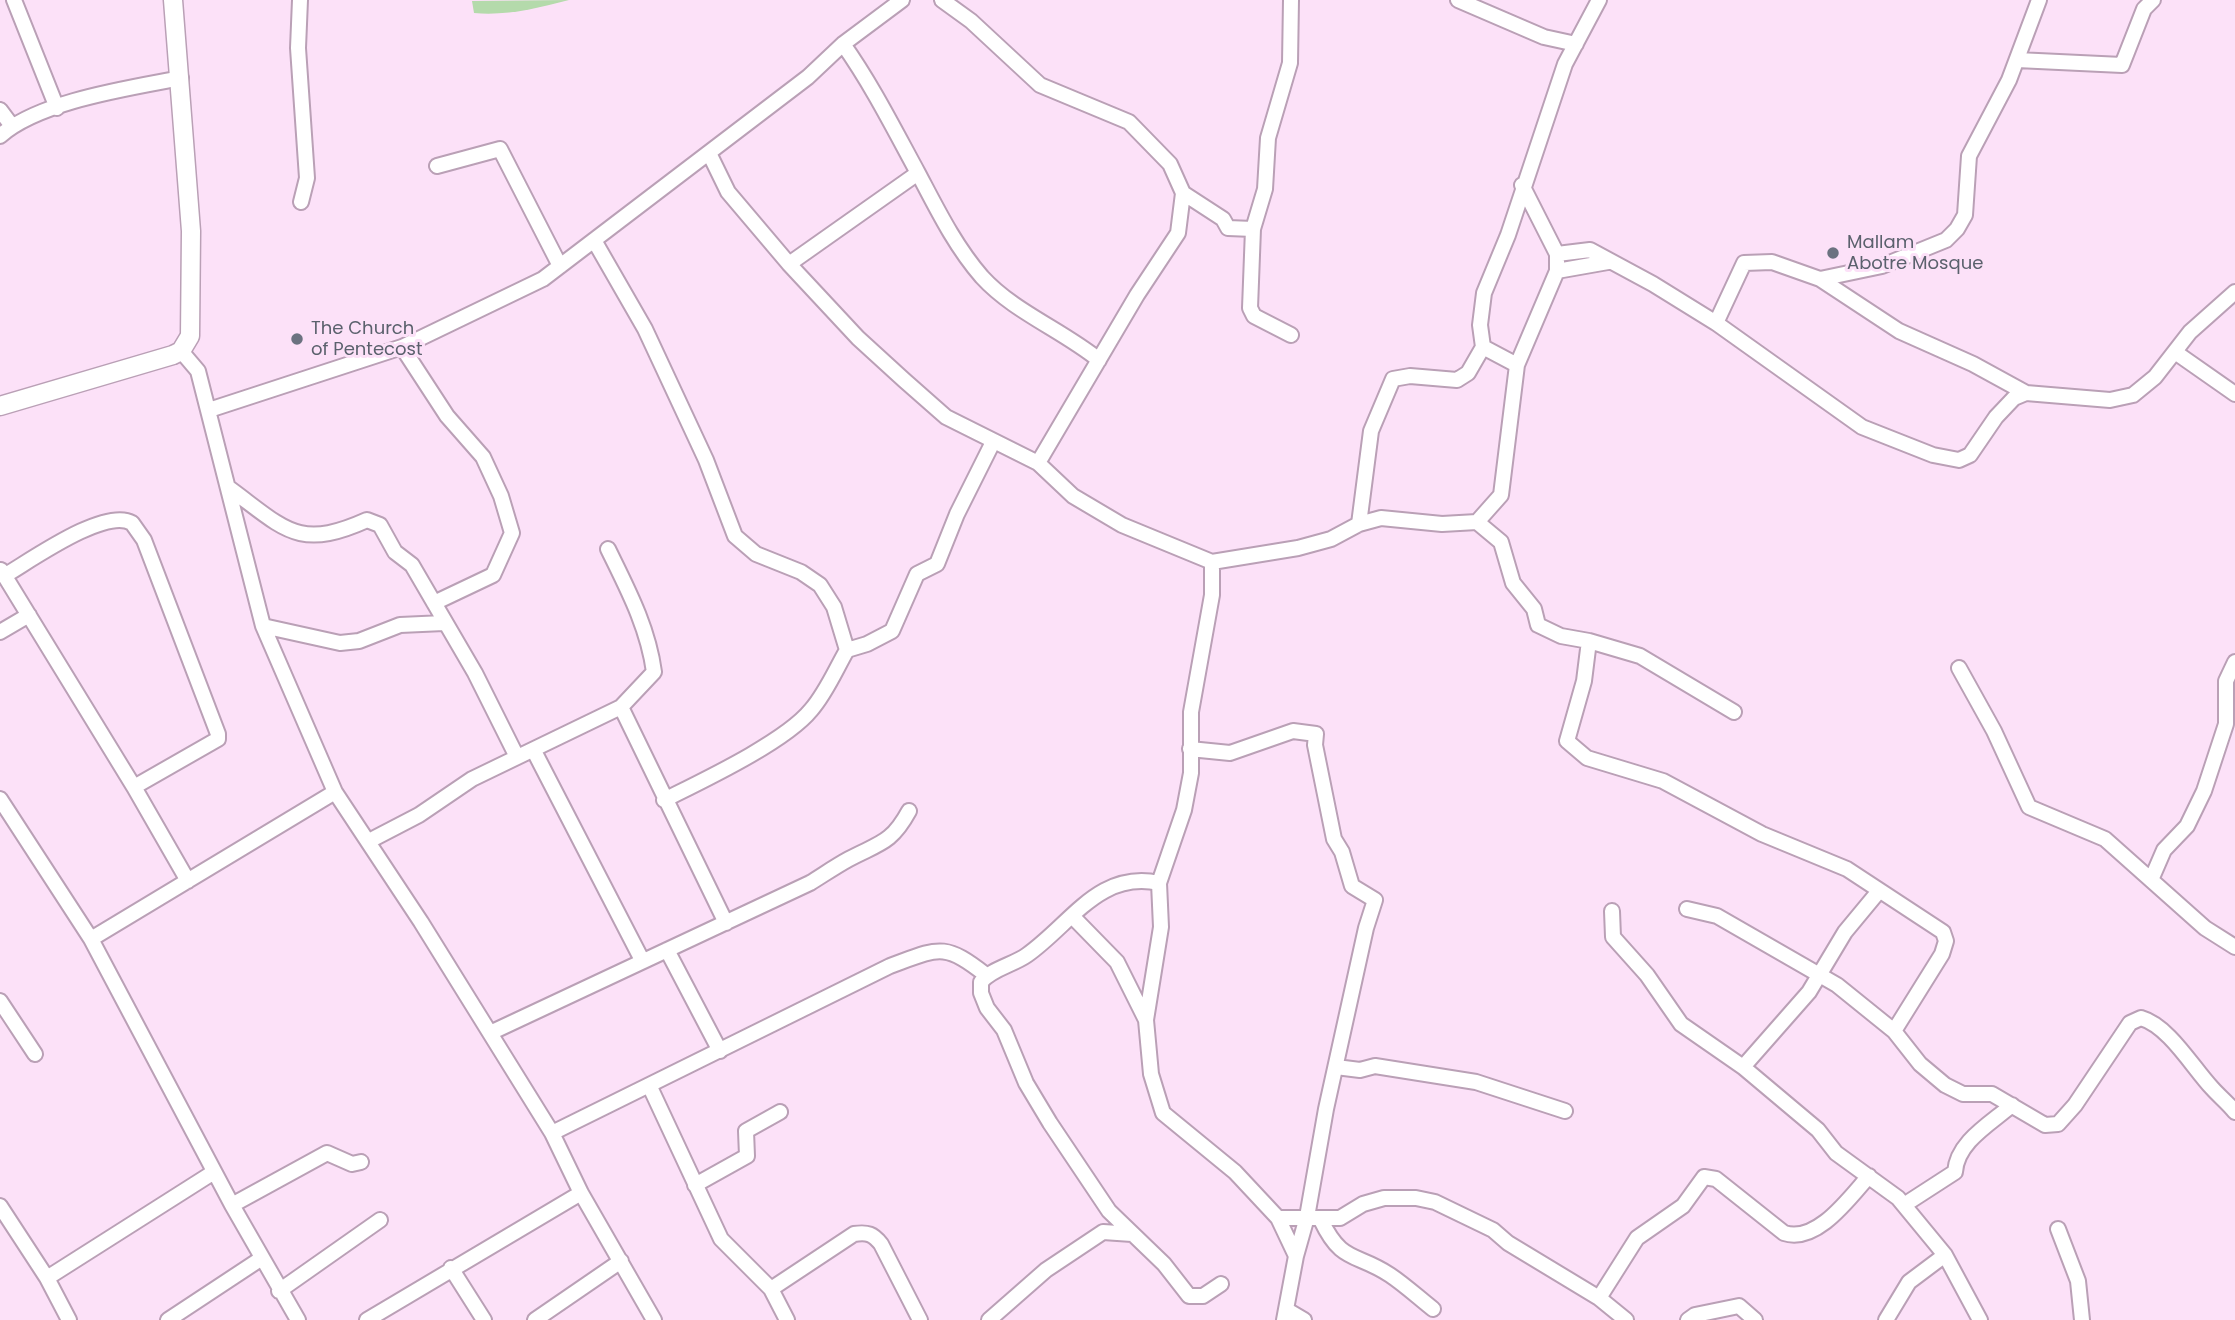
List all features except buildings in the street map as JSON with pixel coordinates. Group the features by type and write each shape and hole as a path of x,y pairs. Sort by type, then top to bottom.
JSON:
{"main road":[{"path":"0,406 181,351 190,336 193,321 191,231 173,0"}],"street":[{"path":"14,0 57,108"},
{"path":"300,0 298,48 307,168 301,202"},
{"path":"209,410 402,346 543,279 808,77 843,44 902,0"},
{"path":"942,0 971,21 1040,85 1129,122 1170,164 1183,193 1178,233 1038,463"},
{"path":"1291,0 1290,63 1268,138 1265,189 1253,229 1250,308 1254,316 1291,335"},
{"path":"1458,0 1544,37 1576,44"},
{"path":"1359,524 1371,431 1394,379 1410,376 1457,380 1468,373 1483,347 1480,325 1485,293 1508,235 1522,185 1560,75 1599,0"},
{"path":"2017,60 2122,65 2144,9 2153,0"},
{"path":"1820,279 1882,266 1945,240 1957,229 1965,215 1969,156 2017,60 2034,1"},
{"path":"843,44 877,96 959,247 983,278 1012,303 1073,340 1099,360"},
{"path":"0,136 12,126 57,108 108,92 181,78"},
{"path":"0,110 12,126"},
{"path":"437,166 500,149 560,266"},
{"path":"709,153 728,192 789,264 858,338 946,417 1038,463 1073,496 1122,525 1212,562 1298,548 1331,539 1359,524 1381,519 1442,524 1477,522 1501,542 1513,583 1534,609 1538,625 1561,636 1589,640 1640,656 1734,712"},
{"path":"789,264 918,173"},
{"path":"1477,522 1501,495 1517,365 1557,271 1557,254 1522,185"},
{"path":"1183,193 1223,219 1228,228 1253,229"},
{"path":"595,242 645,329 706,460 735,536 756,554 801,572 820,585 834,607 847,650"},
{"path":"1557,254 1590,250 1653,284 1716,323 1861,427 1933,455 1959,460 1970,455 1996,417 2014,398 2026,393"},
{"path":"1557,271 1608,262"},
{"path":"1716,323 1744,263 1772,262 1820,279 1899,331 1973,364 2026,393 2110,400 2133,395 2155,377 2190,332 2235,292"},
{"path":"402,346 447,416 482,457 501,496 512,533 493,575 433,603"},
{"path":"1483,347 1517,365"},
{"path":"181,351 198,371 263,626 335,792 369,841 552,1133 581,1193 654,1320"},
{"path":"2175,352 2235,394"},
{"path":"664,800 718,773 787,730 811,711 847,650 867,645 891,631 917,575 937,565 957,514 993,442"},
{"path":"229,488 288,530 308,536 335,534 367,520 380,525 395,552 412,565 475,673 517,757"},
{"path":"134,787 218,739 218,734 144,540 132,523 114,518 2,573 134,787 188,881"},
{"path":"369,841 419,815 472,779 621,707 654,672 631,593 608,549"},
{"path":"1212,562 1212,595 1191,712 1191,773 1184,810 1159,883 1161,927 1146,1020 1151,1074 1163,1113 1235,1172 1278,1218 1296,1256"},
{"path":"0,632 29,615"},
{"path":"263,626 340,643 359,641 400,625 444,623"},
{"path":"1589,640 1584,681 1567,741 1571,746 1587,758 1663,781 1762,834 1847,869 1943,932 1946,941 1942,954 1894,1031"},
{"path":"2151,880 2164,850 2187,826 2204,791 2226,724 2225,681 2235,662"},
{"path":"1959,668 2029,807 2049,818 2070,822 2105,839 2205,928 2235,947"},
{"path":"621,707 726,923"},
{"path":"1190,749 1230,753 1293,731 1316,734 1315,745 1334,839 1342,852 1352,886 1375,900 1336,1067 1314,1219 1296,1256 1285,1315 1304,1320"},
{"path":"534,751 642,960"},
{"path":"91,939 335,792"},
{"path":"2,806 91,939 214,1172 279,1291 298,1320"},
{"path":"490,1033 726,923 885,843 899,829 909,811"},
{"path":"1159,883 1139,879 1122,882 1093,897 1027,955 986,975 981,982 981,993 987,1008 1004,1030 1026,1083 1109,1211 1164,1264 1189,1296 1203,1296 1221,1284"},
{"path":"1743,1067 1796,1008 1845,932 1879,891"},
{"path":"1687,909 1717,916 1817,976 1837,985 1894,1031 1920,1064 1945,1085 1963,1094 1992,1094 2045,1125 2058,1124 2076,1105 2130,1023 2141,1018 2155,1026 2196,1065 2210,1086 2235,1112"},
{"path":"1612,911 1613,937 1647,975 1681,1024 1743,1067 1818,1130 1836,1153 1904,1205 1945,1255 1980,1320"},
{"path":"1073,917 1117,962 1146,1020"},
{"path":"667,950 720,1051"},
{"path":"552,1133 650,1087 890,966 932,951 957,952 986,975"},
{"path":"0,1001 35,1054"},
{"path":"1336,1067 1360,1070 1375,1066 1476,1082 1565,1111"},
{"path":"650,1087 722,1239 771,1289 787,1320"},
{"path":"1904,1205 1955,1172 1956,1158 1962,1148 2012,1105"},
{"path":"695,1185 747,1156 746,1132 780,1112"},
{"path":"232,1205 327,1153 352,1164 361,1162"},
{"path":"47,1278 214,1172"},
{"path":"1599,1298 1637,1238 1683,1206 1704,1177 1716,1179 1784,1233 1800,1236 1822,1223 1846,1202 1868,1176"},
{"path":"367,1320 581,1193"},
{"path":"1278,1218 1340,1218 1363,1203 1384,1198 1416,1198 1435,1202 1493,1230 1508,1243 1599,1298 1626,1320"},
{"path":"1103,1232 1109,1211"},
{"path":"2,1216 47,1278 69,1320"},
{"path":"1314,1219 1332,1244 1347,1255 1389,1275 1433,1309"},
{"path":"279,1291 380,1220"},
{"path":"2058,1229 2078,1281 2082,1320"},
{"path":"771,1289 854,1234 864,1232 874,1235 881,1244 920,1320"},
{"path":"989,1320 1046,1270 1103,1232 1132,1234"},
{"path":"1886,1320 1909,1282 1945,1255"},
{"path":"167,1320 262,1258"},
{"path":"536,1320 621,1261"},
{"path":"452,1268 484,1320"},
{"path":"1688,1320 1695,1315 1739,1306 1755,1320"}],"green space":[{"path":"569,0 522,11 486,14 474,13 472,1"}],"place":[{"name":"Mallam Abotre Mosque","path":"1833,253"},
{"name":"The Church of Pentecost","path":"297,339"}]}
